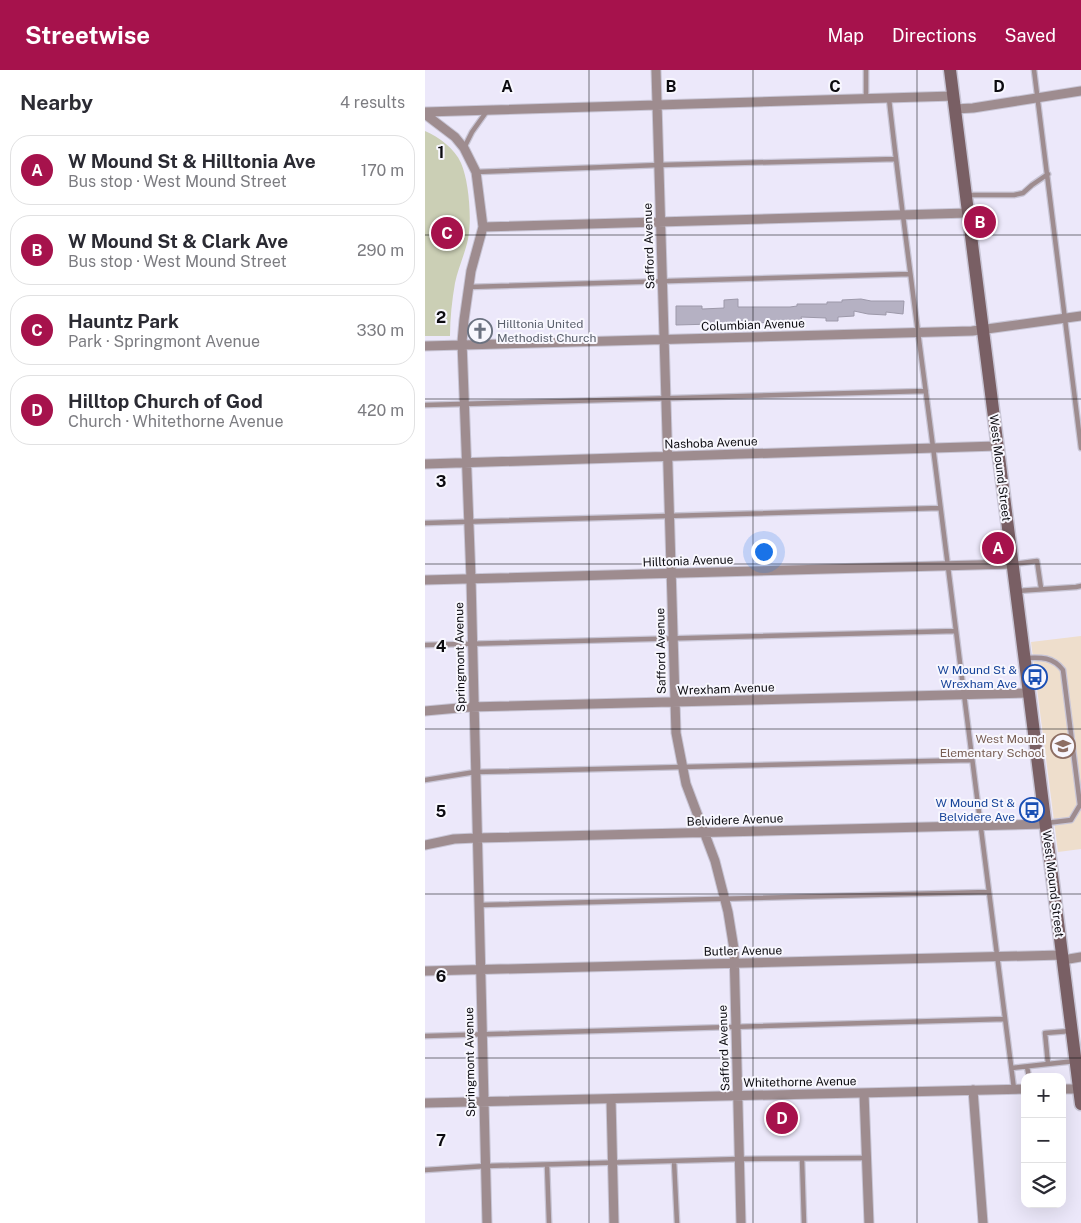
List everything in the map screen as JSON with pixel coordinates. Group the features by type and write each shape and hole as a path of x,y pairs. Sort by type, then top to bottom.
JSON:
{"street":[{"name":"Safford Avenue","path":"657,70 677,734 687,784 715,861 733,949 741,1223"},
{"name":"West Mound Street","path":"950,70 1081,1104"},
{"path":"425,113 866,99 954,103 973,108 1081,92"},
{"name":"Springmont Avenue","path":"425,113 444,127 464,148 476,172 483,227 469,287 462,346 471,579 487,1223"},
{"path":"483,227 969,214"},
{"name":"Columbian Avenue","path":"425,346 982,330 1081,316"},
{"name":"Nashoba Avenue","path":"425,464 997,446"},
{"name":"Hilltonia Avenue","path":"425,580 1013,564"},
{"name":"Wrexham Avenue","path":"425,711 473,707 1028,693"},
{"name":"Belvidere Avenue","path":"425,844 476,838 1046,824"},
{"name":"Butler Avenue","path":"425,972 997,957 1081,957"},
{"name":"Whitethorne Avenue","path":"425,1103 1021,1089"},
{"path":"1066,1089 1080,1089"},
{"path":"973,1090 983,1223"},
{"path":"864,1093 869,1223"},
{"path":"611,1099 614,1223"}],"lane":[{"path":"866,70 866,99"},
{"path":"1034,70 1081,448"},
{"path":"889,99 979,826 1014,1089"},
{"path":"464,148 472,132 488,110"},
{"path":"476,172 896,159"},
{"path":"966,195 1014,195 1023,193 1048,174"},
{"path":"469,287 910,274"},
{"path":"425,405 926,391"},
{"path":"425,522 940,508"},
{"path":"1013,564 1037,561 1041,588"},
{"path":"1016,591 1081,586"},
{"path":"425,645 955,631"},
{"path":"1024,658 1048,658 1058,664 1063,670 1080,805 1071,820 1046,824"},
{"path":"425,780 475,772 971,760"},
{"path":"479,905 988,892"},
{"path":"425,1036 1005,1019"},
{"path":"1048,1064 1045,1033 1072,1030"},
{"path":"1012,1068 1076,1061"},
{"path":"1027,1067 1028,1073"},
{"path":"425,1170 485,1166 739,1159 866,1158"},
{"path":"802,1159 804,1223"},
{"path":"674,1161 677,1223"},
{"path":"547,1165 549,1223"}],"shaded area":[{"name":"West Mound Elementary School","path":"1081,636 1081,849 1058,852 1031,642"}],"green space":[{"path":"425,131 441,140 455,153 464,171 468,190 469,231 467,245 455,283 451,309 450,336 425,336"}],"building":[{"path":"738,299 738,307 790,307 797,306 797,304 827,304 827,302 861,299 871,301 904,301 903,314 886,312 886,315 868,314 854,311 854,316 838,317 838,321 826,321 826,318 801,317 802,321 790,322 676,325 676,306 702,306 702,309 724,308 724,300"}],"place":[{"name":"W Mound St & Clark Ave","path":"980,222"},
{"name":"Hauntz Park","path":"447,233"},
{"name":"Hilltonia United Methodist Church","path":"480,331"},
{"name":"W Mound St & Hilltonia Ave","path":"998,548"},
{"name":"W Mound St & Wrexham Ave","path":"1035,677"},
{"name":"West Mound Elementary School","path":"1063,746"},
{"name":"W Mound St & Belvidere Ave","path":"1032,810"},
{"name":"Hilltop Church of God","path":"782,1118"}]}
